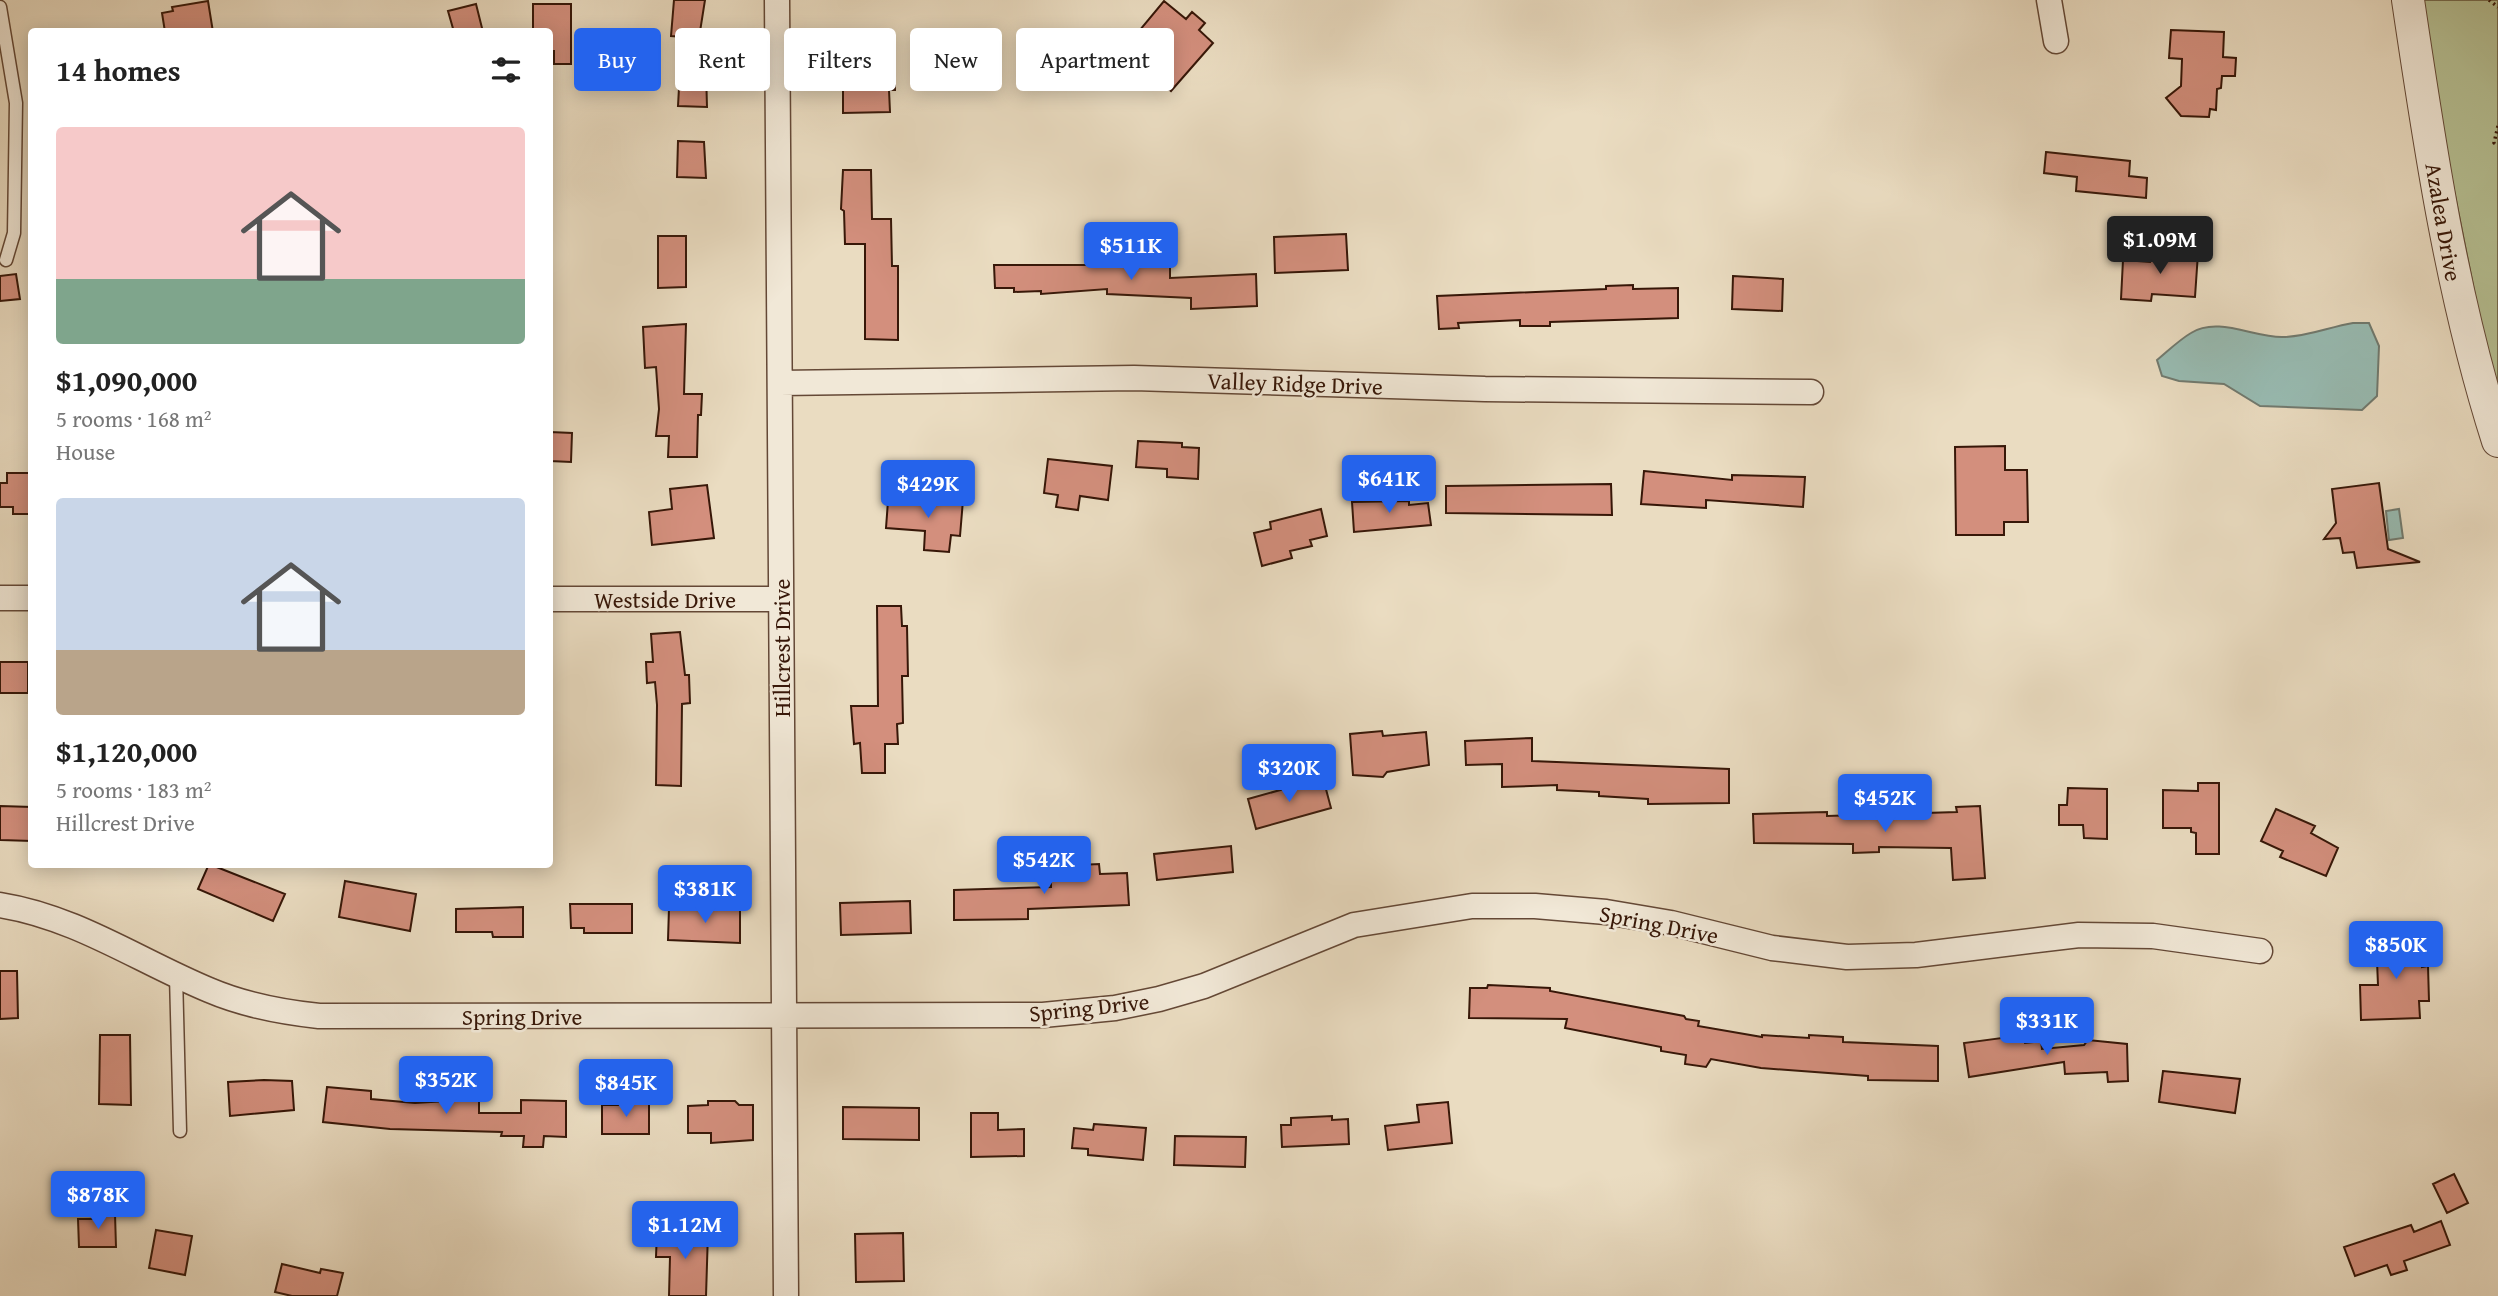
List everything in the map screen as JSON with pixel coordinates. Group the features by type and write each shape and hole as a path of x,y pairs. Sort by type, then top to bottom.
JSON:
{"street":[{"name":"Hillcrest Drive","path":"777,0 786,1296"},
{"path":"2049,0 2056,41"},
{"name":"Azalea Drive","path":"2408,0 2435,182 2457,294 2498,440"},
{"name":"Valley Ridge Drive","path":"779,383 1134,378 1485,389 1811,392"},
{"path":"0,598 28,598"},
{"name":"Westside Drive","path":"553,599 781,599"},
{"name":"Spring Drive","path":"0,905 42,914 82,929 176,975 246,1004 319,1016 1043,1015 1115,1008 1204,986 1308,941 1354,925 1472,906 1535,906 1606,912 1671,923 1772,948 1847,957 1916,955 2079,935 2153,936 2260,951"}],"lane":[{"path":"0,7 16,103 14,233 6,260"},
{"path":"176,975 180,1131"}],"path":[{"path":"2490,0 2498,8"},
{"path":"2498,126 2494,143 2498,145"}],"green space":[{"path":"2416,0 2498,0 2498,395 2490,371"}],"water":[{"path":"2353,323 2369,323 2379,346 2377,396 2362,410 2260,406 2224,384 2179,381 2162,376 2157,360 2182,339 2202,328 2225,327 2283,337"},
{"path":"2399,509 2403,538 2389,540 2386,511"}],"building":[{"path":"674,0 705,0 701,28 675,28 675,36 671,36"},
{"path":"208,1 212,28 164,28 162,13 173,11 172,7"},
{"path":"1164,1 1186,19 1192,12 1205,23 1199,30 1213,43 1174,88 1174,28 1142,28"},
{"path":"476,4 482,28 453,28 448,11"},
{"path":"533,4 571,4 571,64 554,64 553,28 533,28"},
{"path":"2171,30 2224,32 2223,57 2236,58 2235,76 2222,76 2221,88 2217,89 2216,110 2210,109 2209,117 2181,116 2166,98 2181,86 2182,59 2169,58"},
{"path":"679,91 707,91 707,107 678,106"},
{"path":"843,91 889,91 890,112 843,113"},
{"path":"678,141 704,142 706,178 677,177"},
{"path":"2046,152 2130,161 2129,176 2147,178 2146,198 2076,191 2077,177 2044,173"},
{"path":"843,170 871,170 872,219 891,219 892,266 898,266 898,340 865,339 865,244 845,244 844,211 841,209"},
{"path":"1346,234 1348,270 1275,273 1274,237"},
{"path":"658,236 686,236 686,287 658,288"},
{"path":"2151,250 2198,253 2195,297 2152,294 2151,301 2121,299 2123,260 2150,262"},
{"path":"1117,255 1139,255 1139,264 1170,265 1170,278 1256,274 1257,306 1191,309 1191,298 1107,294 1107,289 1041,294 1041,291 1014,292 1014,288 995,288 994,265 1117,265"},
{"path":"16,274 20,299 0,301 0,276"},
{"path":"1733,276 1783,279 1782,311 1732,309"},
{"path":"1633,285 1633,289 1678,288 1678,318 1550,322 1550,326 1520,326 1520,320 1458,323 1459,328 1439,329 1437,296 1606,289 1606,286"},
{"path":"686,324 684,394 702,394 701,415 698,415 697,457 668,457 669,436 656,436 659,409 656,367 645,368 643,327"},
{"path":"553,432 572,433 571,462 553,461"},
{"path":"1138,441 1182,443 1182,447 1199,448 1198,479 1167,477 1167,469 1136,467"},
{"path":"2005,446 2005,470 2027,470 2028,522 2004,522 2004,535 1956,535 1955,447"},
{"path":"1048,459 1112,466 1108,500 1080,496 1078,510 1056,507 1058,495 1044,493"},
{"path":"1644,471 1732,480 1732,475 1805,477 1803,507 1706,500 1706,508 1641,504"},
{"path":"7,473 28,473 28,514 13,514 13,507 0,507 0,483 7,483"},
{"path":"2379,483 2388,549 2420,562 2357,568 2354,552 2343,553 2340,538 2324,539 2336,523 2332,489"},
{"path":"1611,484 1612,515 1446,513 1446,486"},
{"path":"707,485 714,538 652,545 649,512 672,509 670,489"},
{"path":"935,498 963,500 960,536 951,535 949,552 924,550 925,531 886,528 888,501 934,502"},
{"path":"1409,501 1409,505 1428,503 1431,525 1354,532 1352,502"},
{"path":"1321,509 1327,536 1310,540 1312,546 1290,551 1292,558 1262,566 1254,533 1271,529 1270,522"},
{"path":"877,606 901,606 902,626 907,626 908,676 902,676 903,723 897,724 898,744 885,744 885,773 862,773 860,743 854,744 851,706 878,706"},
{"path":"680,632 685,675 689,675 690,703 682,704 681,786 656,785 657,705 655,682 647,683 646,662 653,662 651,634"},
{"path":"0,662 28,662 28,693 0,693"},
{"path":"1382,731 1383,736 1426,732 1429,765 1387,772 1383,777 1353,775 1350,734"},
{"path":"1532,738 1532,761 1729,769 1729,803 1648,804 1648,799 1599,796 1599,792 1557,790 1557,785 1502,787 1502,764 1466,765 1465,741"},
{"path":"1323,778 1331,808 1256,829 1248,799"},
{"path":"2198,783 2219,783 2219,854 2196,854 2196,833 2191,832 2191,828 2163,828 2163,790 2198,791"},
{"path":"2068,788 2107,789 2107,839 2084,838 2083,825 2059,825 2059,805 2067,805"},
{"path":"0,806 28,807 28,841 0,840"},
{"path":"1980,806 1985,878 1953,880 1951,848 1879,847 1879,852 1853,853 1853,844 1754,843 1753,814 1827,812 1827,816 1957,812 1956,807"},
{"path":"2276,809 2315,826 2311,833 2338,848 2326,876 2280,857 2283,851 2261,841"},
{"path":"1231,846 1233,872 1157,880 1154,854"},
{"path":"1099,864 1100,874 1127,873 1129,905 1028,909 1028,919 954,920 954,890 1051,887 1051,879 1080,877 1079,865"},
{"path":"207,868 219,868 285,894 273,921 198,889"},
{"path":"345,881 416,894 410,931 339,917"},
{"path":"910,901 911,933 841,935 840,903"},
{"path":"570,904 632,904 632,933 584,933 584,928 571,928"},
{"path":"523,907 523,937 493,937 492,932 456,932 456,909"},
{"path":"669,908 740,909 740,943 668,940"},
{"path":"2413,935 2413,938 2421,937 2422,967 2428,966 2429,1001 2419,1001 2420,1018 2361,1020 2360,985 2378,985 2376,936"},
{"path":"0,971 17,971 18,1018 0,1019"},
{"path":"1488,985 1550,988 1550,991 1684,1016 1686,1019 1699,1021 1698,1026 1762,1037 1809,1038 1809,1035 1843,1037 1843,1042 1938,1046 1938,1081 1868,1080 1868,1076 1761,1068 1711,1059 1706,1067 1685,1064 1686,1055 1661,1051 1661,1047 1565,1028 1567,1019 1469,1018 1470,988 1487,988"},
{"path":"100,1035 130,1035 131,1105 99,1104"},
{"path":"2024,1035 2025,1043 2041,1041 2042,1049 2084,1045 2088,1040 2127,1044 2128,1081 2108,1082 2107,1072 2065,1074 2064,1062 1969,1077 1964,1043"},
{"path":"2163,1071 2240,1079 2235,1113 2159,1102"},
{"path":"292,1081 294,1110 230,1116 228,1082"},
{"path":"327,1087 371,1091 371,1099 415,1103 479,1099 479,1113 521,1113 521,1100 566,1101 566,1137 544,1136 543,1147 523,1147 524,1136 501,1136 502,1132 390,1129 323,1122"},
{"path":"631,1101 649,1102 649,1134 602,1134 602,1105 630,1105"},
{"path":"708,1101 735,1101 739,1105 753,1105 753,1140 711,1143 711,1133 688,1133 688,1106 708,1105"},
{"path":"1448,1102 1452,1143 1388,1150 1385,1126 1419,1122 1417,1105"},
{"path":"843,1107 919,1108 919,1140 843,1139"},
{"path":"971,1113 998,1113 998,1130 1024,1129 1024,1156 971,1157"},
{"path":"1332,1116 1332,1120 1348,1119 1349,1144 1282,1147 1281,1125 1291,1125 1291,1118"},
{"path":"1094,1124 1146,1128 1143,1160 1088,1155 1088,1149 1072,1148 1074,1128 1093,1130"},
{"path":"1175,1136 1246,1137 1245,1167 1174,1165"},
{"path":"2454,1174 2468,1203 2447,1213 2433,1184"},
{"path":"94,1214 115,1214 116,1247 79,1247 78,1219 94,1219"},
{"path":"2441,1221 2450,1245 2404,1261 2407,1270 2391,1275 2387,1265 2355,1276 2344,1247 2411,1225 2414,1232"},
{"path":"156,1230 192,1236 185,1275 149,1268"},
{"path":"657,1230 708,1232 706,1296 669,1296 670,1257 656,1257"},
{"path":"903,1233 904,1281 856,1282 855,1234"},
{"path":"282,1264 320,1273 321,1269 343,1273 337,1296 292,1296 275,1292"}]}
